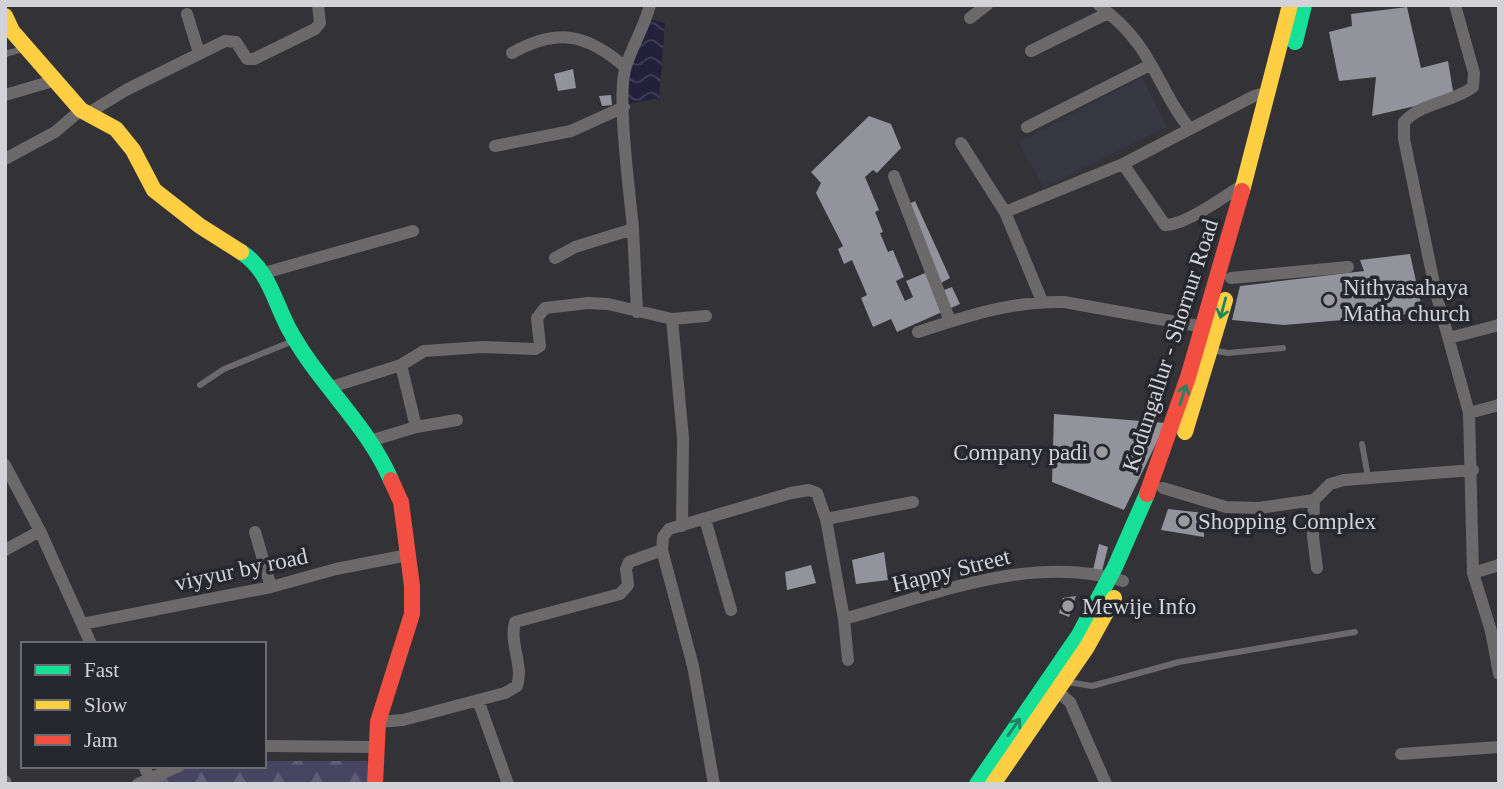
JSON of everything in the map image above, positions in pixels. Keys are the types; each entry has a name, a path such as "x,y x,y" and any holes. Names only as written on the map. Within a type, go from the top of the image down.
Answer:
{"main road":[{"name":"Kodungallur - Shornur Road","path":"993,784 1014,749 1062,687 1103,622 1116,579 1167,446 1204,327 1269,92 1290,5"},
{"name":"Kodungallur - Shornur Road","path":"977,784 1015,725 1068,655 1116,579 1163,488 1211,350 1304,5"},
{"path":"5,16 25,49 53,81 86,111 116,129 133,150 154,190 200,226 249,257 264,274 295,340 328,388 379,452 401,502 412,614 378,722 375,784"}],"street":[{"path":"5,159 55,132 86,111 199,53 232,40 247,59 254,59 315,29 320,23 318,5"},
{"path":"637,312 624,107 625,66 644,30 650,5"},
{"path":"970,18 987,5"},
{"path":"1455,5 1474,73 1473,87 1464,94 1414,111 1404,122 1404,131 1412,188 1469,412 1473,470 1473,573 1491,631 1499,674"},
{"path":"1031,51 1104,9 1123,25 1150,65 1174,109 1190,129"},
{"path":"187,14 199,53"},
{"path":"512,53 535,40 569,36 601,46 625,66"},
{"path":"1027,127 1150,65"},
{"path":"5,96 53,81"},
{"path":"1005,212 1123,164 1254,96 1269,92"},
{"path":"495,146 571,131 624,107"},
{"path":"961,143 1005,212 1042,302"},
{"path":"1123,164 1165,225 1172,225 1204,209 1244,184"},
{"path":"894,176 950,321"},
{"path":"555,258 575,247 633,229"},
{"path":"264,274 413,231"},
{"path":"1231,278 1348,267"},
{"path":"918,332 992,307 1042,302 1065,302 1204,327"},
{"path":"328,388 401,365 425,351 482,347 535,349 540,346 542,340 538,313 545,308 588,303 608,304 672,319 706,316"},
{"path":"672,319 682,438 682,526"},
{"path":"1449,338 1499,325"},
{"path":"401,365 416,427"},
{"path":"1469,412 1499,405"},
{"path":"370,441 416,427 457,420"},
{"path":"5,465 40,531 90,642"},
{"path":"1163,488 1226,507 1259,508 1314,500 1330,484 1368,477 1473,470"},
{"path":"714,784 693,666 662,550 663,537 669,530 809,490 821,500 826,519 844,619 848,660"},
{"path":"1314,500 1312,537 1317,568"},
{"path":"826,519 913,502"},
{"path":"705,519 731,610"},
{"path":"5,550 40,531"},
{"path":"255,532 271,587"},
{"path":"378,722 403,720 478,700 517,686 520,676 512,632 515,622 620,594 628,584 626,569 629,562 662,550"},
{"name":"viyyur by road","path":"82,624 271,587 336,569 408,555"},
{"path":"1473,573 1499,565"},
{"name":"Happy Street","path":"844,619 1011,574 1076,572 1116,579"},
{"path":"1062,687 1106,784"},
{"path":"478,700 508,784"},
{"path":"266,746 376,747"},
{"path":"1401,754 1499,747"},
{"path":"144,781 174,768"}],"lane":[{"path":"5,54 25,49"},
{"path":"200,385 224,369 295,340"},
{"path":"1211,350 1228,352 1283,348"},
{"path":"1362,444 1368,477"},
{"path":"1062,687 1092,686 1179,662 1355,632"}],"shaded area":[{"path":"1142,77 1167,127 1044,188 1018,142"}],"green space":[{"path":"266,761 373,761 368,784 148,784 187,768 266,768"}],"water":[{"path":"650,19 665,23 659,98 628,104 629,69"}],"building":[{"path":"1407,7 1421,68 1448,61 1454,97 1372,116 1376,77 1339,81 1329,32 1352,26 1351,14"},
{"path":"573,69 576,88 558,91 554,74"},
{"path":"611,95 612,105 602,106 599,96"},
{"path":"869,116 891,124 901,148 877,173 873,170 865,177 879,210 875,212 883,232 880,233 888,252 893,250 904,277 896,281 905,301 913,297 906,281 925,273 932,266 905,206 915,201 950,278 941,283 944,290 952,287 960,304 897,332 891,319 873,327 861,298 867,295 852,260 844,264 838,249 843,246 816,193 821,183 811,172"},
{"name":"Nithyasahaya Matha church","path":"1410,254 1423,313 1284,325 1232,320 1240,286 1364,271 1360,260"},
{"name":"Company padi","path":"1054,414 1166,423 1124,510 1052,482"},
{"name":"Shopping Complex","path":"1168,509 1204,513 1204,537 1161,530"},
{"path":"1099,544 1108,547 1102,571 1093,570"},
{"path":"884,552 888,580 856,584 852,560"},
{"path":"811,565 816,583 787,590 785,572"},
{"name":"Mewije Info","path":"1076,596 1069,617 1059,613 1063,598"}],"traffic: fast":[{"path":"1295,42 1304,5"},
{"path":"241,252 265,277 301,349 369,440 391,480"},
{"path":"977,784 1079,635 1115,567 1147,494"}],"traffic: slow":[{"path":"1242,191 1290,5"},
{"path":"5,16 12,31 81,110 116,129 133,150 154,190 200,226 241,252"},
{"path":"1185,432 1225,300"},
{"path":"993,784 1087,647 1114,598"}],"traffic: jam":[{"path":"1147,494 1188,377 1242,191"},
{"path":"375,784 378,722 412,614 412,586 401,502 391,480"}],"place":[{"name":"Nithyasahaya Matha church","path":"1329,300"},
{"name":"Company padi","path":"1102,452"},
{"name":"Shopping Complex","path":"1184,521"},
{"name":"Mewije Info","path":"1068,606"}]}
